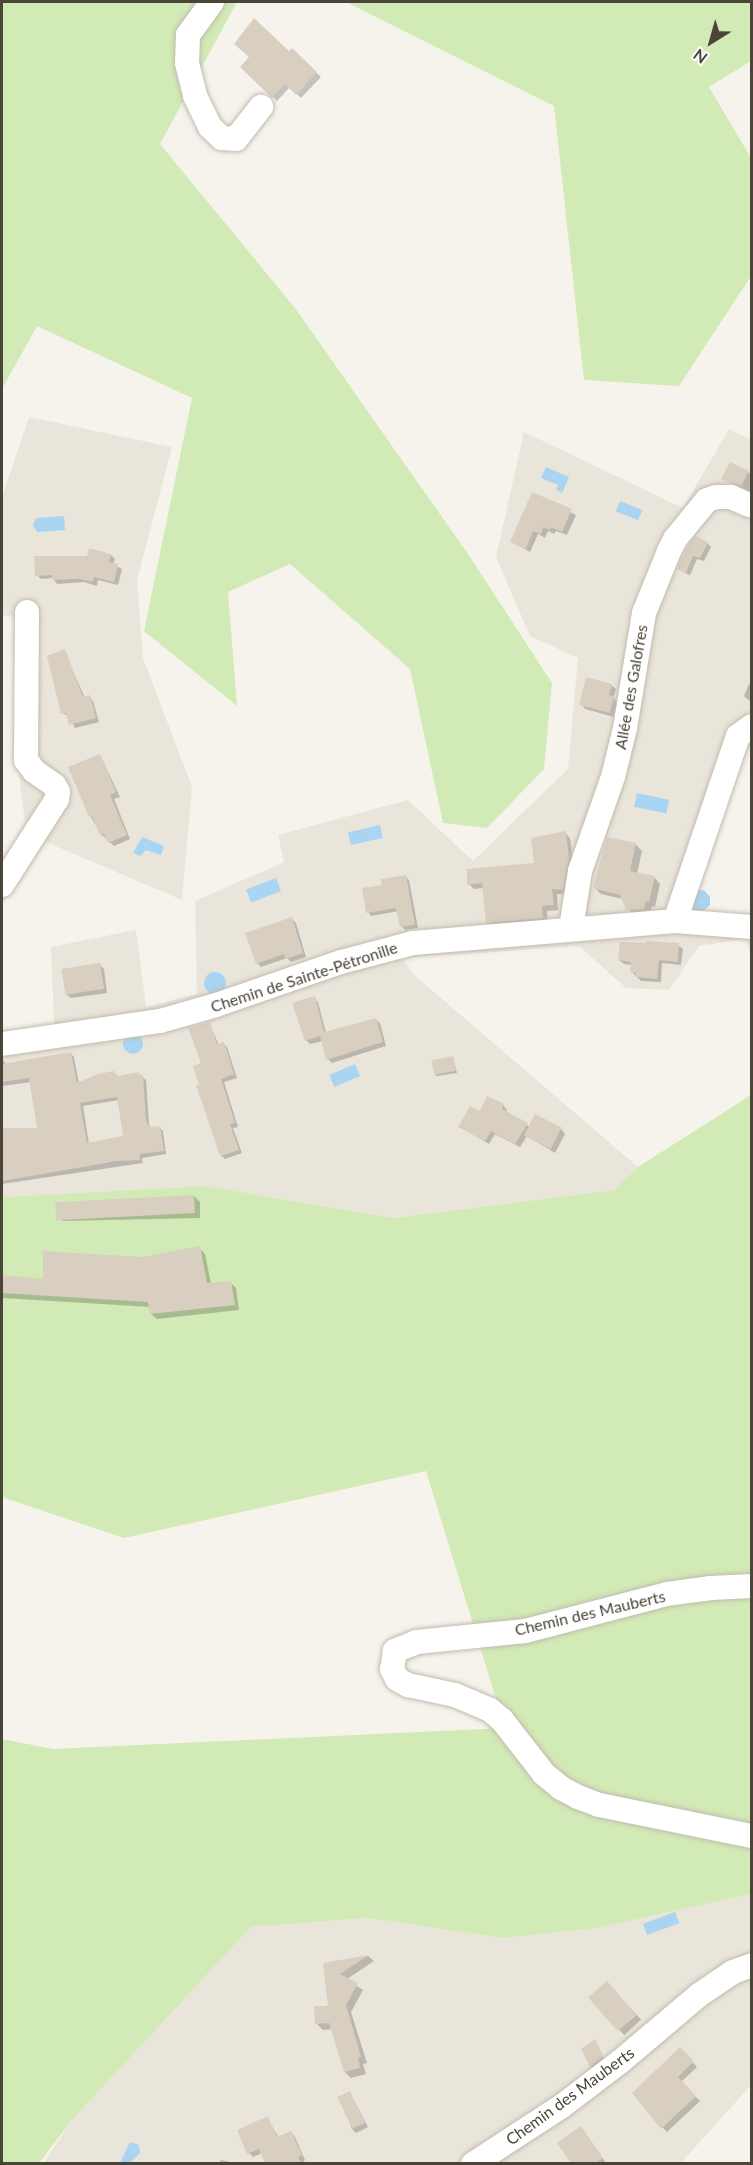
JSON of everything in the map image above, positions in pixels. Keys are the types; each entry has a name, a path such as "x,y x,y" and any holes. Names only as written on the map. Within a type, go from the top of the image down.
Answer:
{"street":[{"path":"212,2 188,34 187,63 195,96 210,127 222,138 236,139 261,107"},
{"name":"Allée des Galofres","path":"571,928 580,871 613,777 625,728 644,614 669,551 681,531 707,500 716,496 731,497 748,505"},
{"path":"2,885 57,799 58,792 54,785 34,771 26,760 27,612"},
{"path":"675,921 738,736 752,726"},
{"name":"Chemin de Sainte-Pétronille","path":"2,1044 160,1021 216,1005 341,962 413,943 675,921 752,927"},
{"name":"Chemin des Mauberts","path":"752,1586 711,1588 667,1594 525,1631 417,1642 395,1651 392,1669 397,1679 408,1685 455,1695 489,1710 502,1720 544,1774 561,1788 578,1797 599,1805 752,1836"},
{"name":"Chemin des Mauberts","path":"473,2163 562,2106 621,2061 699,1995 733,1972 752,1965"}],"shaded area":[{"path":"29,417 172,447 137,580 143,658 192,787 182,900 46,842 2,904 2,869 25,825 19,773 19,618 2,615 2,497"},
{"path":"729,429 751,440 751,744 730,782 681,913 751,917 751,956 746,939 699,946 669,990 626,988 579,946 403,958 413,974 638,1167 614,1190 393,1218 206,1186 2,1197 2,1032 54,1024 51,947 136,930 146,1007 197,994 195,901 284,862 278,835 408,800 473,861 568,769 578,658 530,636 496,557 524,432 683,508"},
{"path":"751,1894 751,2085 681,2163 43,2164 72,2120 251,1927 368,1918 503,1938 597,1928"}],"green space":[{"path":"2,2 237,2 160,144 295,308 468,554 552,683 544,769 487,828 443,823 410,669 290,564 228,592 237,706 144,631 192,398 37,326 2,389"},
{"path":"346,2 751,2 751,61 709,87 751,158 751,276 679,386 584,380 554,106"},
{"path":"751,1095 751,1894 597,1928 503,1938 368,1918 251,1927 72,2120 39,2163 2,2163 2,1739 53,1749 505,1728 426,1471 124,1538 2,1497 2,1197 206,1186 393,1218 614,1190 638,1167"}],"water":[{"path":"546,467 569,477 562,493 556,490 558,485 541,478"},
{"path":"620,501 642,510 638,520 616,511"},
{"path":"64,516 65,530 37,532 33,525 36,518"},
{"path":"637,793 669,800 666,814 634,807"},
{"path":"380,825 383,838 351,845 348,832"},
{"path":"142,837 164,846 161,855 146,850 140,856 133,853"},
{"path":"276,878 281,891 251,903 246,889"},
{"path":"697,889 705,891 710,897 710,905 702,912 691,910"},
{"path":"215,972 223,975 226,983 223,991 215,994 207,991 204,983 207,975"},
{"path":"133,1034 140,1037 143,1044 140,1051 133,1054 126,1051 123,1044 126,1037"},
{"path":"355,1064 360,1076 334,1087 329,1075"},
{"path":"675,1912 679,1923 647,1935 643,1924"},
{"path":"130,2142 139,2145 140,2153 130,2163 120,2163"}],"building":[{"path":"254,18 289,51 292,48 317,72 296,95 285,84 272,98 240,67 249,57 234,44"},
{"path":"730,462 749,471 741,486 721,479"},
{"path":"532,492 572,509 562,532 551,527 550,530 543,527 541,534 533,531 526,549 510,542"},
{"path":"696,536 708,542 700,558 693,556 686,573 677,569 687,547"},
{"path":"89,548 111,554 109,562 118,564 114,582 94,577 93,582 79,579 52,580 52,575 35,576 34,556 87,556"},
{"path":"65,649 83,697 90,695 96,718 69,725 66,713 61,714 47,656"},
{"path":"586,677 612,684 609,695 614,696 610,713 579,705"},
{"path":"100,754 116,792 110,795 127,835 108,843 104,833 100,835 92,816 89,817 68,767"},
{"path":"566,831 569,859 563,890 552,889 554,905 542,906 543,918 486,923 482,883 467,885 467,869 534,863 531,838"},
{"path":"607,837 636,843 630,871 655,876 649,902 646,901 644,909 626,910 620,895 593,888"},
{"path":"406,875 415,925 400,927 396,908 366,913 362,888 382,885 381,879"},
{"path":"292,917 303,953 286,959 284,954 256,964 245,933"},
{"path":"646,941 679,943 678,962 659,960 657,979 636,977 636,973 630,972 631,962 618,960 620,942 646,943"},
{"path":"100,963 104,989 66,995 61,969"},
{"path":"315,996 324,1032 376,1018 383,1042 326,1060 320,1036 305,1041 292,1003"},
{"path":"210,1022 217,1044 224,1042 234,1074 221,1079 235,1123 230,1124 239,1150 220,1156 196,1085 199,1085 193,1066 201,1063 188,1028"},
{"path":"71,1052 77,1083 98,1074 114,1071 118,1076 139,1072 139,1075 143,1075 146,1120 149,1127 160,1126 164,1151 140,1154 140,1160 117,1161 2,1181 2,1128 37,1128 29,1078 2,1082 2,1064","holes":["117,1097 123,1136 87,1143 80,1103"]},
{"path":"453,1056 456,1071 434,1075 431,1060"},
{"path":"487,1096 504,1104 502,1109 528,1123 515,1144 491,1131 485,1141 458,1127 470,1106 480,1111"},
{"path":"535,1114 562,1128 551,1149 524,1135"},
{"path":"194,1195 195,1213 56,1220 55,1202"},
{"path":"200,1246 207,1283 231,1281 235,1305 150,1314 148,1302 2,1293 2,1275 43,1279 43,1251 142,1257"},
{"path":"369,1955 340,1974 358,1983 346,2005 361,2057 358,2058 360,2068 344,2072 329,2023 315,2024 314,2006 328,2006 323,1963"},
{"path":"607,1981 637,2015 618,2031 588,1997"},
{"path":"595,2039 603,2056 590,2067 581,2049"},
{"path":"680,2047 694,2061 678,2077 696,2096 661,2129 632,2093"},
{"path":"350,2091 365,2123 352,2129 337,2097"},
{"path":"268,2116 277,2137 291,2131 302,2155 298,2157 301,2163 265,2163 259,2149 247,2154 237,2130"},
{"path":"581,2126 603,2158 595,2163 571,2163 557,2143"}]}
